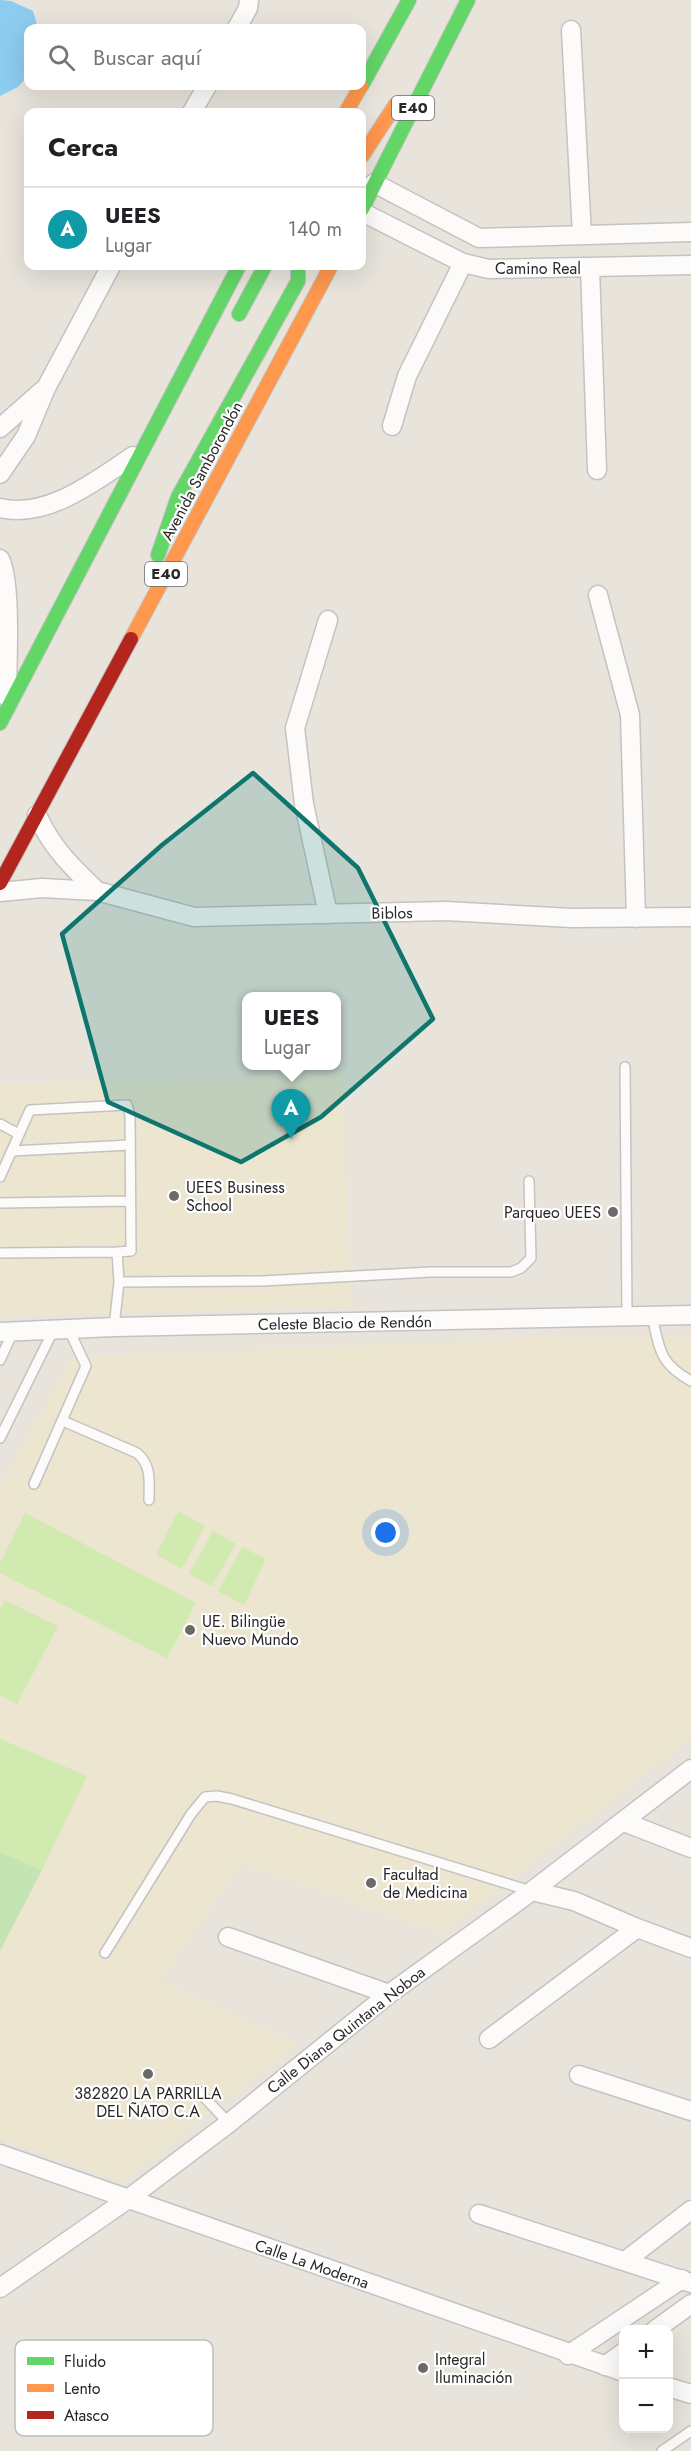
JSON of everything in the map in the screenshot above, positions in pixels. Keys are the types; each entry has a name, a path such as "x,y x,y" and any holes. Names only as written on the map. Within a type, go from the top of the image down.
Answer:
{"highway":[{"path":"366,76 409,0"},
{"path":"366,150 466,3"},
{"name":"E40","path":"366,201 466,3"},
{"path":"348,108 358,90"},
{"path":"3,717 237,270"},
{"path":"232,328 263,270"},
{"path":"122,656 178,497 298,281 298,270"},
{"name":"Avenida Samborondón","path":"0,883 330,270"},
{"path":"41,648 93,574"}],"street":[{"path":"239,24 248,8 249,0"},
{"path":"571,30 582,235"},
{"path":"194,108 205,90"},
{"name":"Camino Real","path":"374,183 479,238 691,232"},
{"name":"Camino Real","path":"366,212 463,263 489,269 691,265"},
{"path":"392,426 407,376 463,263"},
{"path":"590,268 597,470"},
{"path":"0,474 26,436 46,388 109,270"},
{"path":"0,428 46,388"},
{"path":"0,508 15,511 32,510 55,502 88,486 140,452"},
{"path":"0,559 3,565 7,628 3,717"},
{"path":"598,595 630,715 636,918"},
{"path":"328,620 295,728 304,804 328,914"},
{"name":"Biblos","path":"37,815 47,836 61,856 97,891"},
{"name":"Biblos","path":"0,892 42,888 97,891 194,917 446,911 572,918 691,917"},
{"name":"Celeste Blacio de Rendón","path":"7,1332 114,1327 691,1315"},
{"name":"Calle Diana Quintana Noboa","path":"0,2289 128,2199 229,2123 389,1994 532,1891 691,1769"},
{"path":"624,1822 691,1848"},
{"path":"532,1891 574,1901 691,1948"},
{"path":"489,2039 637,1928"},
{"path":"228,1937 389,1994"},
{"path":"579,2075 691,2112"},
{"name":"Calle La Moderna","path":"0,2154 568,2355 619,2370"},
{"path":"625,2261 691,2210"},
{"path":"479,2214 687,2281"},
{"path":"568,2355 687,2281"},
{"path":"662,2325 691,2304"},
{"path":"605,2366 619,2356"},
{"path":"673,2388 691,2394"}],"lane":[{"path":"625,1067 627,1317"},
{"path":"0,1177 30,1110 127,1105 130,1115 131,1251 0,1253"},
{"path":"0,1124 19,1134"},
{"path":"12,1150 130,1144"},
{"path":"119,1282 262,1281 431,1272 511,1272 521,1268 531,1258 529,1181"},
{"path":"0,1203 130,1201"},
{"path":"114,1327 119,1282 117,1252"},
{"path":"652,1316 661,1355 674,1372 691,1381"},
{"path":"0,1438 61,1330 86,1366 34,1484"},
{"path":"0,1360 7,1332"},
{"path":"63,1421 137,1453 146,1460 149,1467 149,1500"},
{"path":"105,1953 191,1814 206,1797 217,1796 232,1799 532,1891"},
{"path":"196,2090 229,2123"},
{"path":"662,2451 691,2432"}],"highlighted area":[{"path":"253,773 358,868 433,1019 321,1117 241,1162 108,1102 62,934 162,845"}],"shaded area":[{"name":"UEES Business School","path":"343,1074 351,1307 0,1316 0,1084"},
{"path":"691,1335 691,1738 441,1934 242,1864 160,1980 298,2043 123,2182 0,2139 0,1484 72,1357 532,1338"}],"green space":[{"path":"178,1511 205,1526 182,1569 156,1555"},
{"path":"25,1513 196,1603 167,1658 0,1573 0,1563"},
{"path":"213,1531 236,1544 212,1586 189,1574"},
{"path":"242,1547 266,1559 244,1605 218,1591"},
{"path":"4,1600 58,1626 17,1704 0,1695 0,1608"},
{"path":"0,1739 87,1776 42,1870 0,1852"},
{"path":"0,1852 42,1870 0,1951"}],"water":[{"path":"0,0 11,1 33,11 37,24 24,24 24,80 18,87 0,96"}],"traffic: fast":[{"path":"366,78 409,0"},
{"path":"366,201 468,0"},
{"path":"0,723 237,270"},
{"path":"239,314 263,270"},
{"path":"158,555 178,497 298,281 298,270"}],"traffic: slow":[{"path":"348,108 359,90"},
{"path":"366,150 396,104"},
{"path":"131,639 329,270"}],"traffic: jam":[{"path":"0,883 131,639"}],"place":[{"name":"UEES","path":"291,1139"},
{"name":"UEES Business School","path":"174,1196"},
{"name":"Parqueo UEES","path":"613,1212"},
{"name":"UE. Bilingüe Nuevo Mundo","path":"190,1630"},
{"name":"Facultad de Medicina","path":"371,1883"},
{"name":"382820 LA PARRILLA DEL ÑATO C.A","path":"148,2074"},
{"name":"Integral Iluminación","path":"423,2368"}]}
